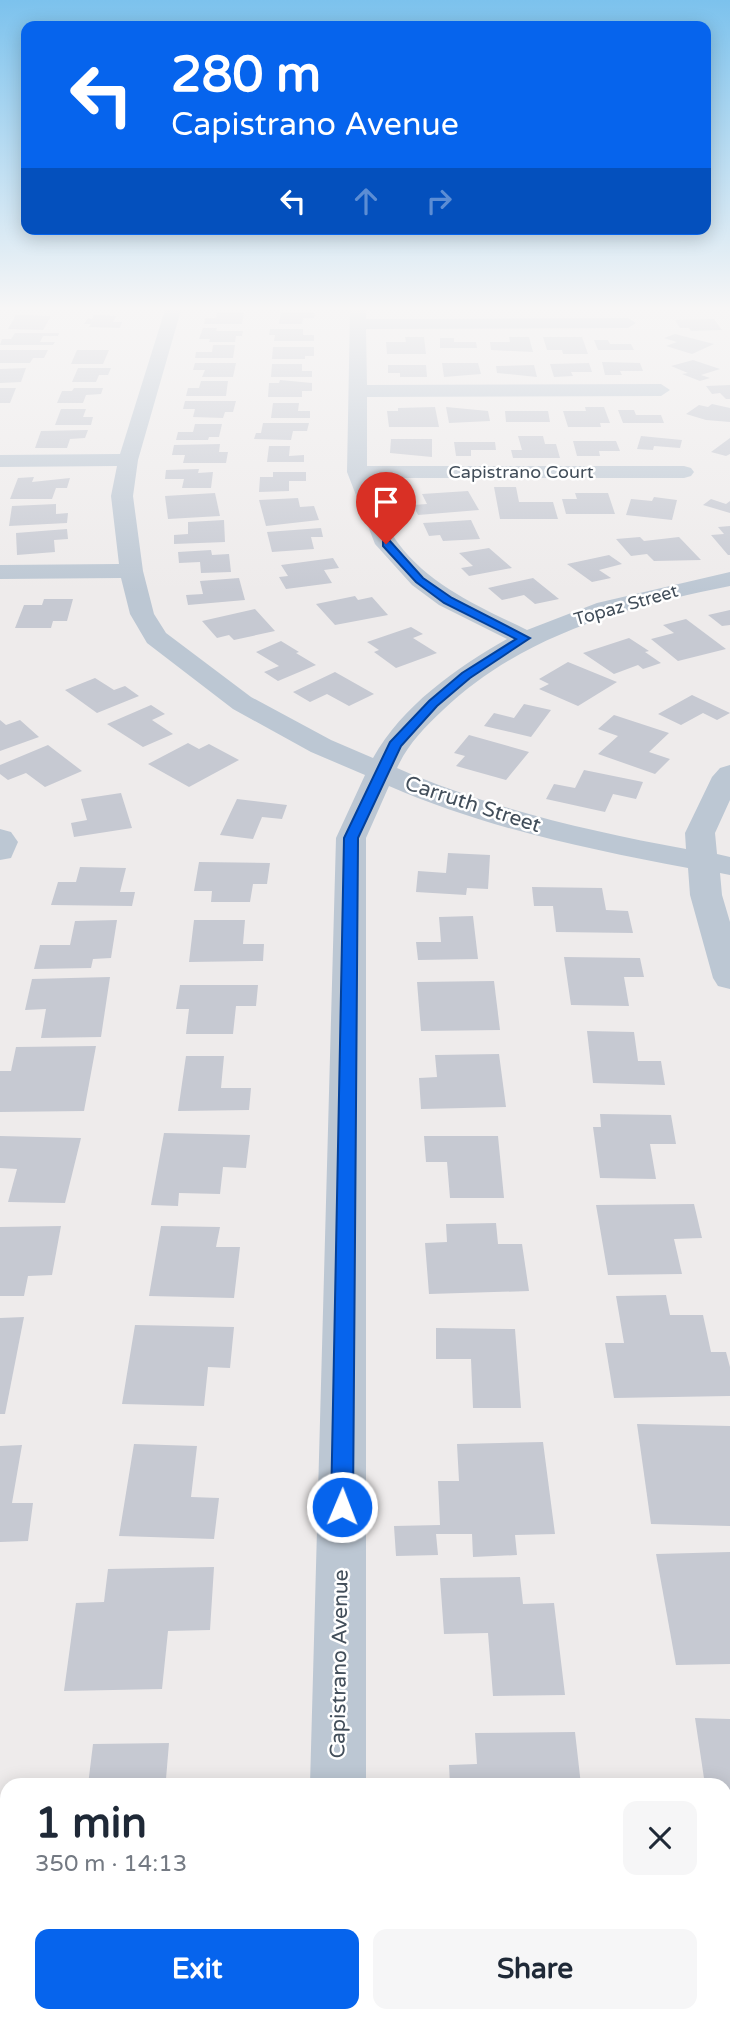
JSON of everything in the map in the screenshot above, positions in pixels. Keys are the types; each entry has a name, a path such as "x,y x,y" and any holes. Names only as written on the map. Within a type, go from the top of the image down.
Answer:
{"street":[{"name":"Carruth Street","path":"145,404 128,460 122,496 131,571 142,614 156,638 242,703 321,746 444,799 597,842 717,864"},
{"path":"358,404 357,472 386,544 420,580 448,600 524,638"},
{"path":"0,461 128,460"},
{"name":"Capistrano Court","path":"357,472 684,472"},
{"path":"0,572 131,571"},
{"name":"Topaz Street","path":"524,638 643,597 730,579"},
{"name":"Capistrano Avenue","path":"338,1778 351,838 395,744 433,703 466,676 524,638"},
{"path":"730,774 700,834 717,864 706,895 730,978"}],"building":[{"path":"184,404 235,404 233,412 225,412 223,418 193,417 195,409 183,409"},
{"path":"273,404 299,404 298,411 310,411 310,418 271,418"},
{"path":"714,404 730,408 730,422 706,420 686,414 699,405 708,407"},
{"path":"435,407 439,427 389,427 387,411"},
{"path":"446,407 488,411 490,421 449,423"},
{"path":"585,407 604,407 610,423 600,423 601,427 568,427 563,411 586,411"},
{"path":"61,409 86,409 83,417 93,417 91,425 55,425"},
{"path":"618,410 634,410 636,415 661,415 664,423 623,423"},
{"path":"505,411 548,411 550,422 506,422"},
{"path":"263,423 309,423 307,431 293,431 291,440 254,439 256,433 261,433"},
{"path":"195,424 222,424 219,437 209,437 208,440 176,440 178,432 193,432"},
{"path":"88,430 85,438 70,439 67,448 35,448 41,431"},
{"path":"518,436 543,436 545,444 556,444 560,458 513,458 511,450 522,450"},
{"path":"641,436 682,440 680,448 654,446 653,450 637,449"},
{"path":"730,438 730,454 726,456 711,452"},
{"path":"391,439 432,439 432,457 390,453"},
{"path":"573,441 616,441 620,451 599,451 600,456 577,456"},
{"path":"454,442 495,442 496,450 471,450 471,456 456,456"},
{"path":"220,444 219,452 228,452 226,463 183,463 185,455 172,455 174,445"},
{"path":"269,446 290,446 289,456 304,455 304,462 267,462"},
{"path":"199,469 198,473 213,472 211,488 182,488 184,479 165,479 166,470"},
{"path":"273,472 306,472 306,481 289,481 289,491 259,492 260,477 273,477"},
{"path":"34,477 32,482 70,478 67,488 56,488 52,499 10,499 18,478"},
{"path":"494,487 516,487 519,502 553,502 558,519 500,519"},
{"path":"468,491 479,510 418,515 413,505 427,504 422,494"},
{"path":"215,493 220,516 168,519 165,496"},
{"path":"575,493 608,493 615,514 566,514 562,499 577,499"},
{"path":"654,497 677,500 672,520 626,515 631,499 652,501"},
{"path":"298,498 300,507 314,506 319,520 266,526 259,500"},
{"path":"711,499 726,504 730,501 730,513 703,505"},
{"path":"56,504 56,514 68,513 67,523 9,526 12,506"},
{"path":"224,520 225,542 174,544 174,535 188,534 188,522"},
{"path":"471,520 480,539 443,541 440,535 429,536 423,523"},
{"path":"730,526 728,555 711,535 724,534 718,527"},
{"path":"321,528 323,537 311,537 314,549 272,552 267,532"},
{"path":"67,529 68,539 54,540 55,552 17,555 16,533"},
{"path":"640,537 644,541 679,537 701,560 654,561 647,554 631,556 616,539"},
{"path":"489,548 512,568 469,576 461,568 473,566 459,553"},
{"path":"211,550 212,555 229,554 231,572 201,573 200,562 179,563 178,552"},
{"path":"609,555 622,564 599,570 611,578 592,582 567,564"},
{"path":"333,558 339,568 324,570 332,583 286,589 279,577 288,576 281,565"},
{"path":"239,578 245,600 188,605 186,595 203,594 200,581"},
{"path":"533,578 559,599 535,604 524,595 502,600 488,588"},
{"path":"355,596 358,600 372,597 388,615 335,625 316,604"},
{"path":"44,599 73,599 67,621 53,621 51,628 15,628 24,605 42,605"},
{"path":"255,609 275,631 234,640 229,635 217,638 202,621"},
{"path":"730,610 730,625 722,626 708,615"},
{"path":"686,619 726,649 678,661 651,639 674,633 663,625"},
{"path":"411,627 423,634 413,638 437,653 396,668 374,652 379,650 367,642"},
{"path":"629,638 661,663 643,669 638,665 614,674 583,653"},
{"path":"281,641 316,665 278,681 264,672 279,666 256,652"},
{"path":"568,662 617,682 578,706 539,689 549,684 539,679"},
{"path":"335,672 374,694 349,706 327,694 310,702 293,692"},
{"path":"95,678 114,690 125,686 139,696 97,713 65,690"},
{"path":"692,695 730,713 717,720 703,713 681,725 658,714"},
{"path":"524,704 551,710 531,737 484,726 494,713 514,718"},
{"path":"151,705 165,714 152,720 173,734 143,747 107,724"},
{"path":"614,715 669,733 649,752 670,759 655,774 598,754 618,736 598,729"},
{"path":"0,720 6,725 20,720 39,737 0,751"},
{"path":"469,735 529,752 506,780 456,766 465,756 454,753"},
{"path":"188,743 199,749 209,744 239,760 189,787 148,764"},
{"path":"48,745 82,771 45,787 26,773 8,780 0,774 0,765"},
{"path":"584,770 643,782 636,799 613,794 605,812 546,799 554,784 575,788"},
{"path":"121,793 132,828 74,837 71,823 87,820 81,799"},
{"path":"237,799 287,805 282,819 262,817 253,839 220,835"},
{"path":"448,853 490,855 488,889 467,888 466,895 416,892 418,871 446,873"},
{"path":"199,862 270,863 267,884 253,884 250,902 211,902 212,891 194,891"},
{"path":"80,867 126,868 120,892 135,892 132,906 51,905 58,882 76,882"},
{"path":"532,887 602,888 606,910 628,911 633,933 556,932 553,906 534,906"},
{"path":"473,916 478,959 418,960 416,942 441,942 439,917"},
{"path":"117,920 111,958 93,959 91,968 34,969 40,945 70,945 75,921"},
{"path":"194,920 245,920 243,944 264,944 263,961 189,962"},
{"path":"564,957 640,958 644,977 624,977 629,1006 571,1005"},
{"path":"110,977 101,1037 41,1038 46,1009 25,1010 32,979"},
{"path":"494,981 500,1030 421,1031 417,982"},
{"path":"180,985 258,985 256,1006 236,1006 233,1034 186,1034 189,1009 176,1009"},
{"path":"587,1031 634,1032 638,1061 661,1061 665,1085 593,1083"},
{"path":"96,1046 84,1111 0,1112 0,1071 11,1071 16,1047"},
{"path":"499,1054 506,1107 421,1109 419,1078 437,1077 435,1055"},
{"path":"186,1056 224,1056 221,1088 251,1088 249,1110 178,1111"},
{"path":"600,1114 671,1115 676,1144 650,1144 656,1179 600,1178 593,1127 601,1127"},
{"path":"164,1133 250,1135 246,1168 223,1167 220,1194 179,1193 178,1206 151,1205"},
{"path":"0,1136 81,1138 65,1203 8,1202 17,1169 0,1168"},
{"path":"424,1136 498,1136 504,1198 450,1198 447,1162 426,1162"},
{"path":"694,1204 702,1238 674,1239 682,1274 608,1275 596,1205"},
{"path":"496,1223 498,1244 522,1244 529,1291 429,1294 425,1243 447,1242 446,1224"},
{"path":"61,1226 52,1275 28,1276 24,1296 0,1296 0,1227"},
{"path":"161,1226 220,1227 216,1247 240,1247 234,1298 149,1296"},
{"path":"666,1295 670,1315 703,1315 711,1352 726,1352 730,1367 730,1396 614,1398 605,1343 624,1343 616,1296"},
{"path":"24,1317 5,1414 0,1414 0,1318"},
{"path":"135,1325 234,1327 230,1368 208,1367 204,1406 122,1404"},
{"path":"436,1328 515,1329 521,1408 473,1408 471,1359 436,1359"},
{"path":"637,1424 730,1426 730,1526 651,1524"},
{"path":"543,1442 555,1534 515,1535 517,1555 473,1557 472,1534 436,1534 438,1555 396,1556 394,1526 440,1525 438,1481 459,1481 457,1444"},
{"path":"134,1444 197,1446 191,1497 219,1498 214,1539 119,1536"},
{"path":"22,1445 12,1503 33,1503 28,1541 0,1542 0,1446"},
{"path":"730,1552 730,1664 676,1665 656,1554"},
{"path":"214,1567 210,1630 168,1631 162,1689 64,1691 76,1603 104,1602 108,1569"},
{"path":"520,1577 523,1604 554,1603 565,1695 493,1696 488,1633 444,1634 440,1578"},
{"path":"695,1718 730,1719 730,1778 704,1778"},
{"path":"575,1732 580,1778 450,1778 449,1765 477,1764 475,1733"},
{"path":"169,1743 166,1778 89,1778 93,1744"}],"route":[{"path":"342,1507 351,838 395,744 433,703 466,676 524,638 448,600 420,580 386,544"}]}
